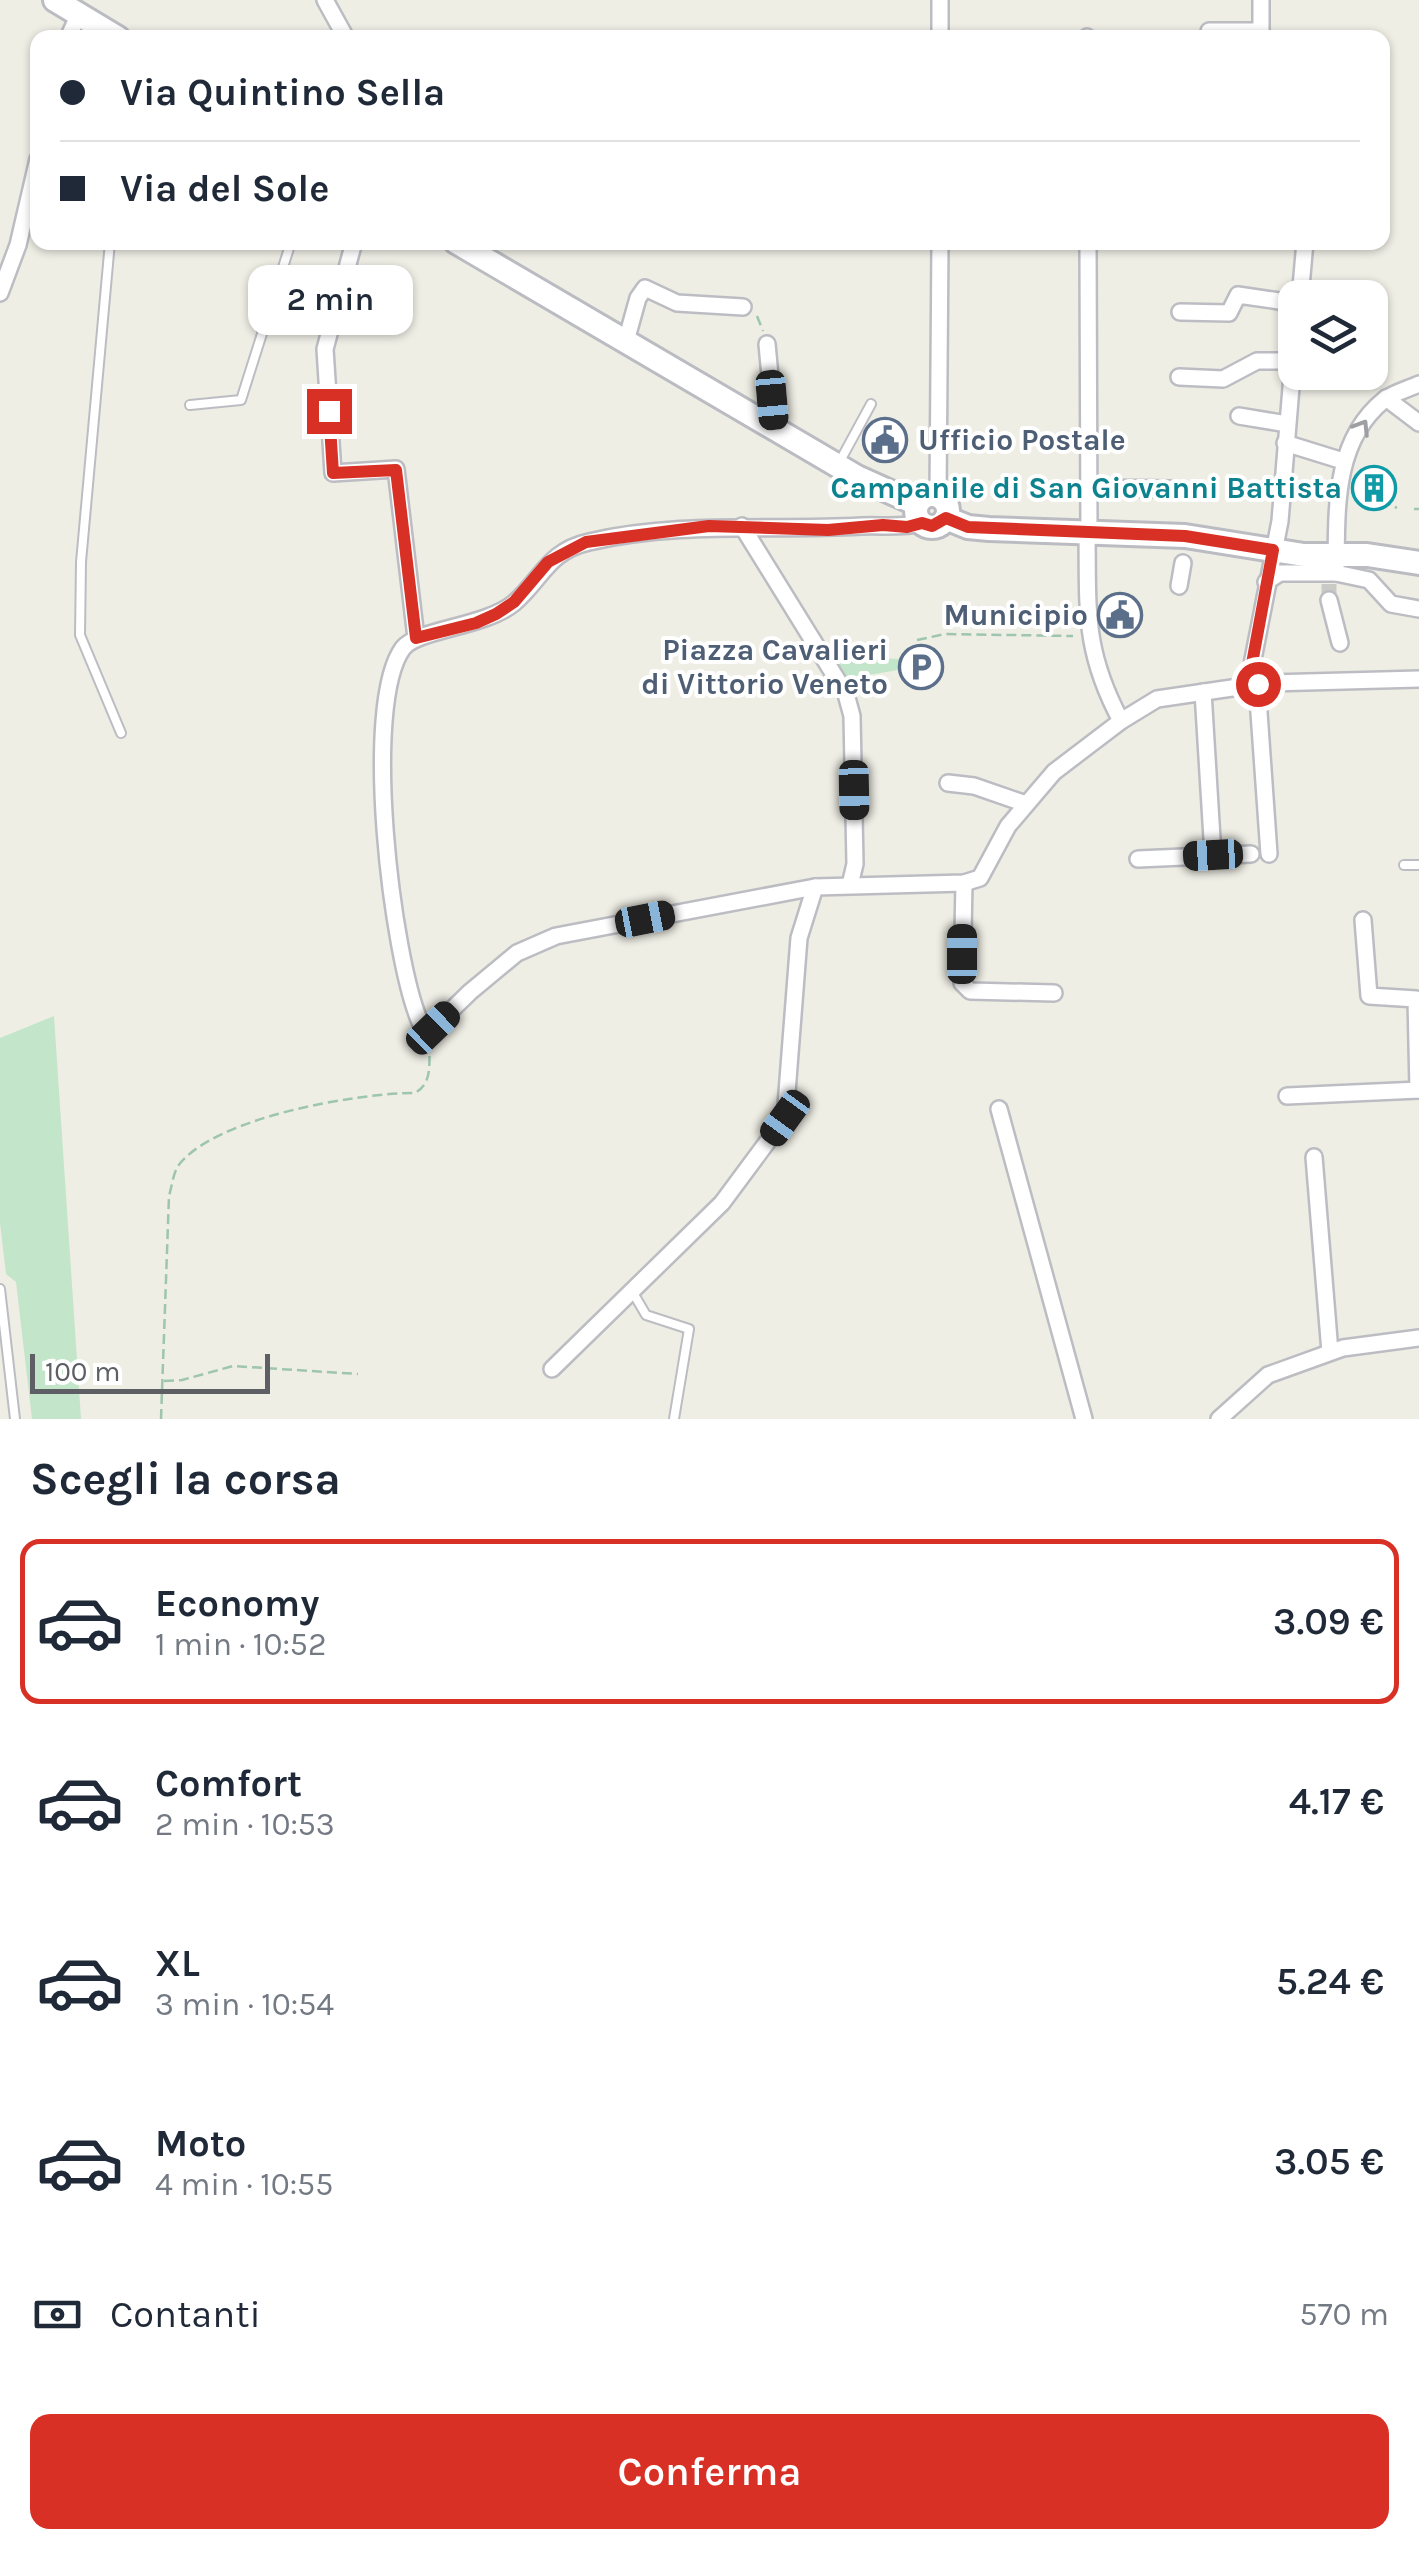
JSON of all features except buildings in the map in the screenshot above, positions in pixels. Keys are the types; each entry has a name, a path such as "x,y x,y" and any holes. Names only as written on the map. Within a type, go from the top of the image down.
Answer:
{"street":[{"path":"55,0 105,30"},
{"path":"325,0 342,30"},
{"path":"940,0 940,30"},
{"path":"1260,30 1261,0"},
{"path":"72,30 80,14"},
{"path":"0,293 18,246 30,194"},
{"path":"352,250 325,349 333,473 396,470 416,638"},
{"path":"470,250 838,465 968,527 1184,540 1273,550 1333,578 1386,558 1419,563"},
{"path":"931,510 940,250"},
{"path":"1088,250 1090,637 1103,686 1121,721"},
{"path":"1301,280 1303,250"},
{"path":"626,341 638,298 645,288 677,303 743,306"},
{"path":"1180,312 1229,313 1238,295 1278,301"},
{"path":"767,344 775,428"},
{"path":"1179,378 1223,379 1257,361 1278,361"},
{"path":"1340,643 1333,578 1343,461 1365,419 1386,398 1419,384"},
{"path":"1269,854 1253,685 1266,582 1280,521 1290,390"},
{"path":"1386,398 1419,423"},
{"path":"1239,416 1287,424"},
{"path":"1285,443 1343,461"},
{"path":"1088,488 1176,489"},
{"path":"931,510 907,527 828,530 709,526 586,542 548,562 514,602 496,614 416,638 404,647 388,697 383,802 388,870 420,1022 433,1028 517,953 556,936 815,888 964,883 980,878 1008,826 1054,772 1157,699 1312,680 1419,679"},
{"path":"742,526 839,681 852,716 855,864 850,885"},
{"path":"1179,586 1183,563"},
{"path":"1266,582 1280,573 1369,580 1391,604 1419,609"},
{"path":"1203,692 1213,855"},
{"path":"948,783 974,786 1026,804"},
{"path":"1138,859 1250,854"},
{"path":"964,883 962,983 970,991 1054,993"},
{"path":"552,1369 722,1203 785,1118 799,938 815,888"},
{"path":"1287,1096 1419,1090 1416,999 1370,996 1363,920"},
{"path":"999,1109 1084,1419"},
{"path":"1314,1157 1330,1352"},
{"path":"1219,1419 1268,1375 1330,1352 1419,1338"}],"lane":[{"path":"109,250 81,562 80,636 121,733"},
{"path":"190,405 242,400 289,250"},
{"path":"838,465 871,404"},
{"path":"1404,865 1419,865"},
{"path":"0,1289 14,1419"},
{"path":"632,1291 646,1315 688,1329 674,1419"}],"path":[{"path":"743,306 759,318 767,344"},
{"path":"1340,480 1397,508"},
{"path":"917,640 945,634 1090,637"},
{"path":"161,1419 169,1196 176,1169 188,1154 223,1135 279,1114 355,1096 415,1093 424,1088 430,1071 433,1028"},
{"path":"162,1381 182,1380 233,1366 358,1374"}],"green space":[{"path":"910,648 916,661 908,674 904,669 845,679 834,657 903,659"},
{"path":"54,1016 81,1419 32,1419 16,1282 6,1274 0,1223 0,1038"}],"tunnel":[{"path":"1329,584 1329,600"}],"place":[{"name":"Ufficio Postale","path":"885,440"},
{"name":"Campanile di San Giovanni Battista","path":"1374,488"},
{"name":"Municipio","path":"1120,615"},
{"name":"Piazza Cavalieri di Vittorio Veneto","path":"921,667"}],"route":[{"path":"329,411 333,473 396,470 416,638 454,630 496,614 514,602 548,562 586,542 709,526 828,530 922,523 938,526 946,518 968,527 1185,536 1273,550 1248,685 1258,684"}]}
